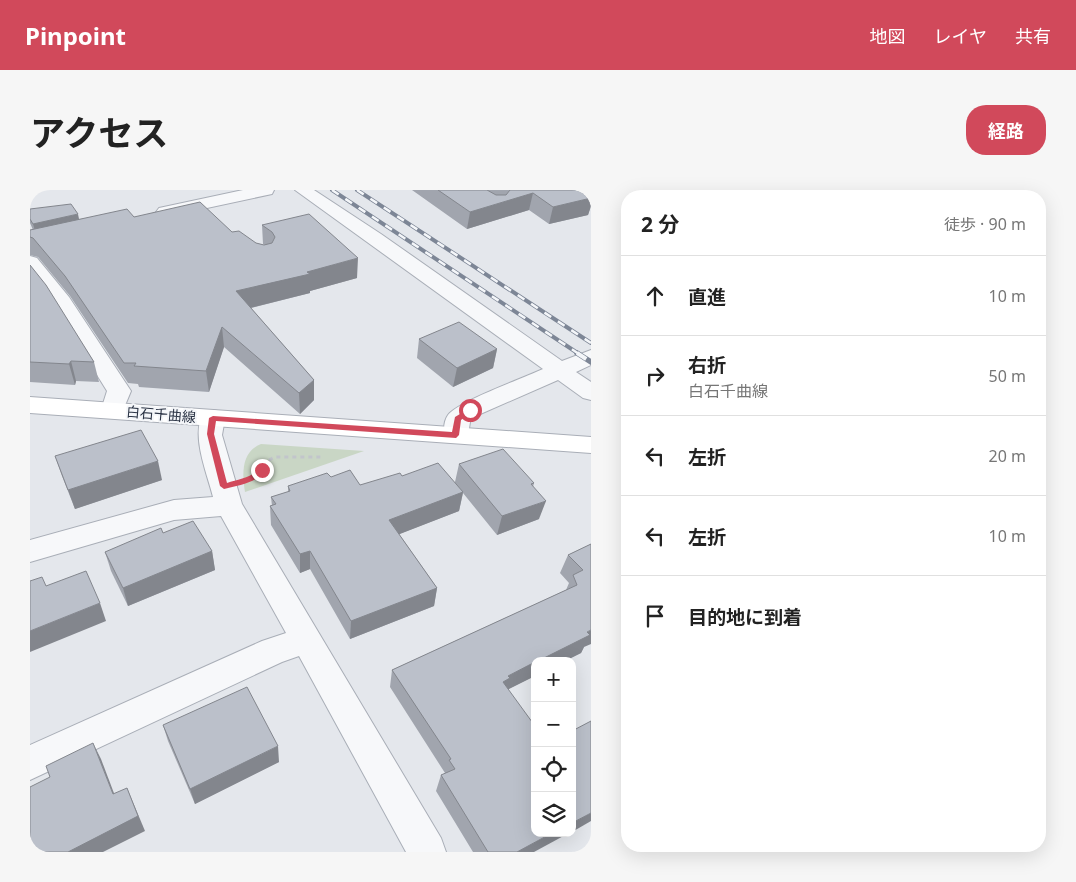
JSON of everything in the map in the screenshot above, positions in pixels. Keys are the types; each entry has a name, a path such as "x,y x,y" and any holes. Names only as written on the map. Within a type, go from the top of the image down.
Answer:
{"main road":[{"name":"白石千曲線","path":"30,405 591,445"}],"street":[{"path":"148,215 266,190"},
{"path":"303,190 375,238 591,393"},
{"path":"196,205 212,216"},
{"path":"30,262 62,301 119,391 113,410"},
{"path":"456,435 458,418 470,410 591,357"},
{"path":"213,418 210,434 226,495 427,852"},
{"path":"30,551 226,495"},
{"path":"30,763 274,651 306,640"}],"path":[{"path":"226,495 258,474 262,470 261,464 273,456 303,459 325,456"}],"green space":[{"path":"261,444 364,451 245,492 243,471 246,458 254,448"}],"building":[{"path":"438,190 487,190 496,195 506,195 510,190 585,190 591,198 553,207 533,193 470,212"},
{"path":"200,202 232,232 239,231 256,243 264,245 272,243 275,237 272,232 262,225 309,214 358,258 307,272 310,274 236,291 314,380 299,393 222,327 206,371 134,366 136,363 124,363 65,276 33,238 30,237 30,230 127,209 134,217"},
{"path":"71,204 78,214 33,224 30,219 30,209"},
{"path":"30,265 46,285 94,362 71,361 69,364 30,362"},
{"path":"459,322 497,349 457,368 419,339"},
{"path":"141,430 158,461 68,490 55,456"},
{"path":"503,449 534,483 531,484 546,501 502,516 459,464"},
{"path":"438,463 463,492 389,520 437,588 351,621 310,551 300,554 270,506 276,504 271,497 290,491 288,486 327,473 331,477 350,470 360,485 400,473 402,476"},
{"path":"193,521 212,551 123,588 105,552 161,528 163,533"},
{"path":"591,544 591,630 587,632 590,635 546,657 531,657 531,664 508,676 510,678 503,682 531,720 531,837 545,837 517,852 488,852 441,775 455,769 449,760 451,759 392,670 577,585 573,575 583,570 568,555"},
{"path":"86,571 100,603 30,631 30,581 42,577 46,586"},
{"path":"247,687 278,746 190,789 163,725"},
{"path":"591,721 591,813 576,821 576,747 576,729"},
{"path":"93,743 113,794 127,788 138,816 68,852 30,852 30,787 50,777 46,766"}],"railway":[{"path":"332,190 579,354"},
{"path":"357,190 591,343"},
{"path":"577,353 591,362"}],"route":[{"path":"262,470 250,479 224,486 210,434 213,418 456,435 458,418 470,410"}]}
